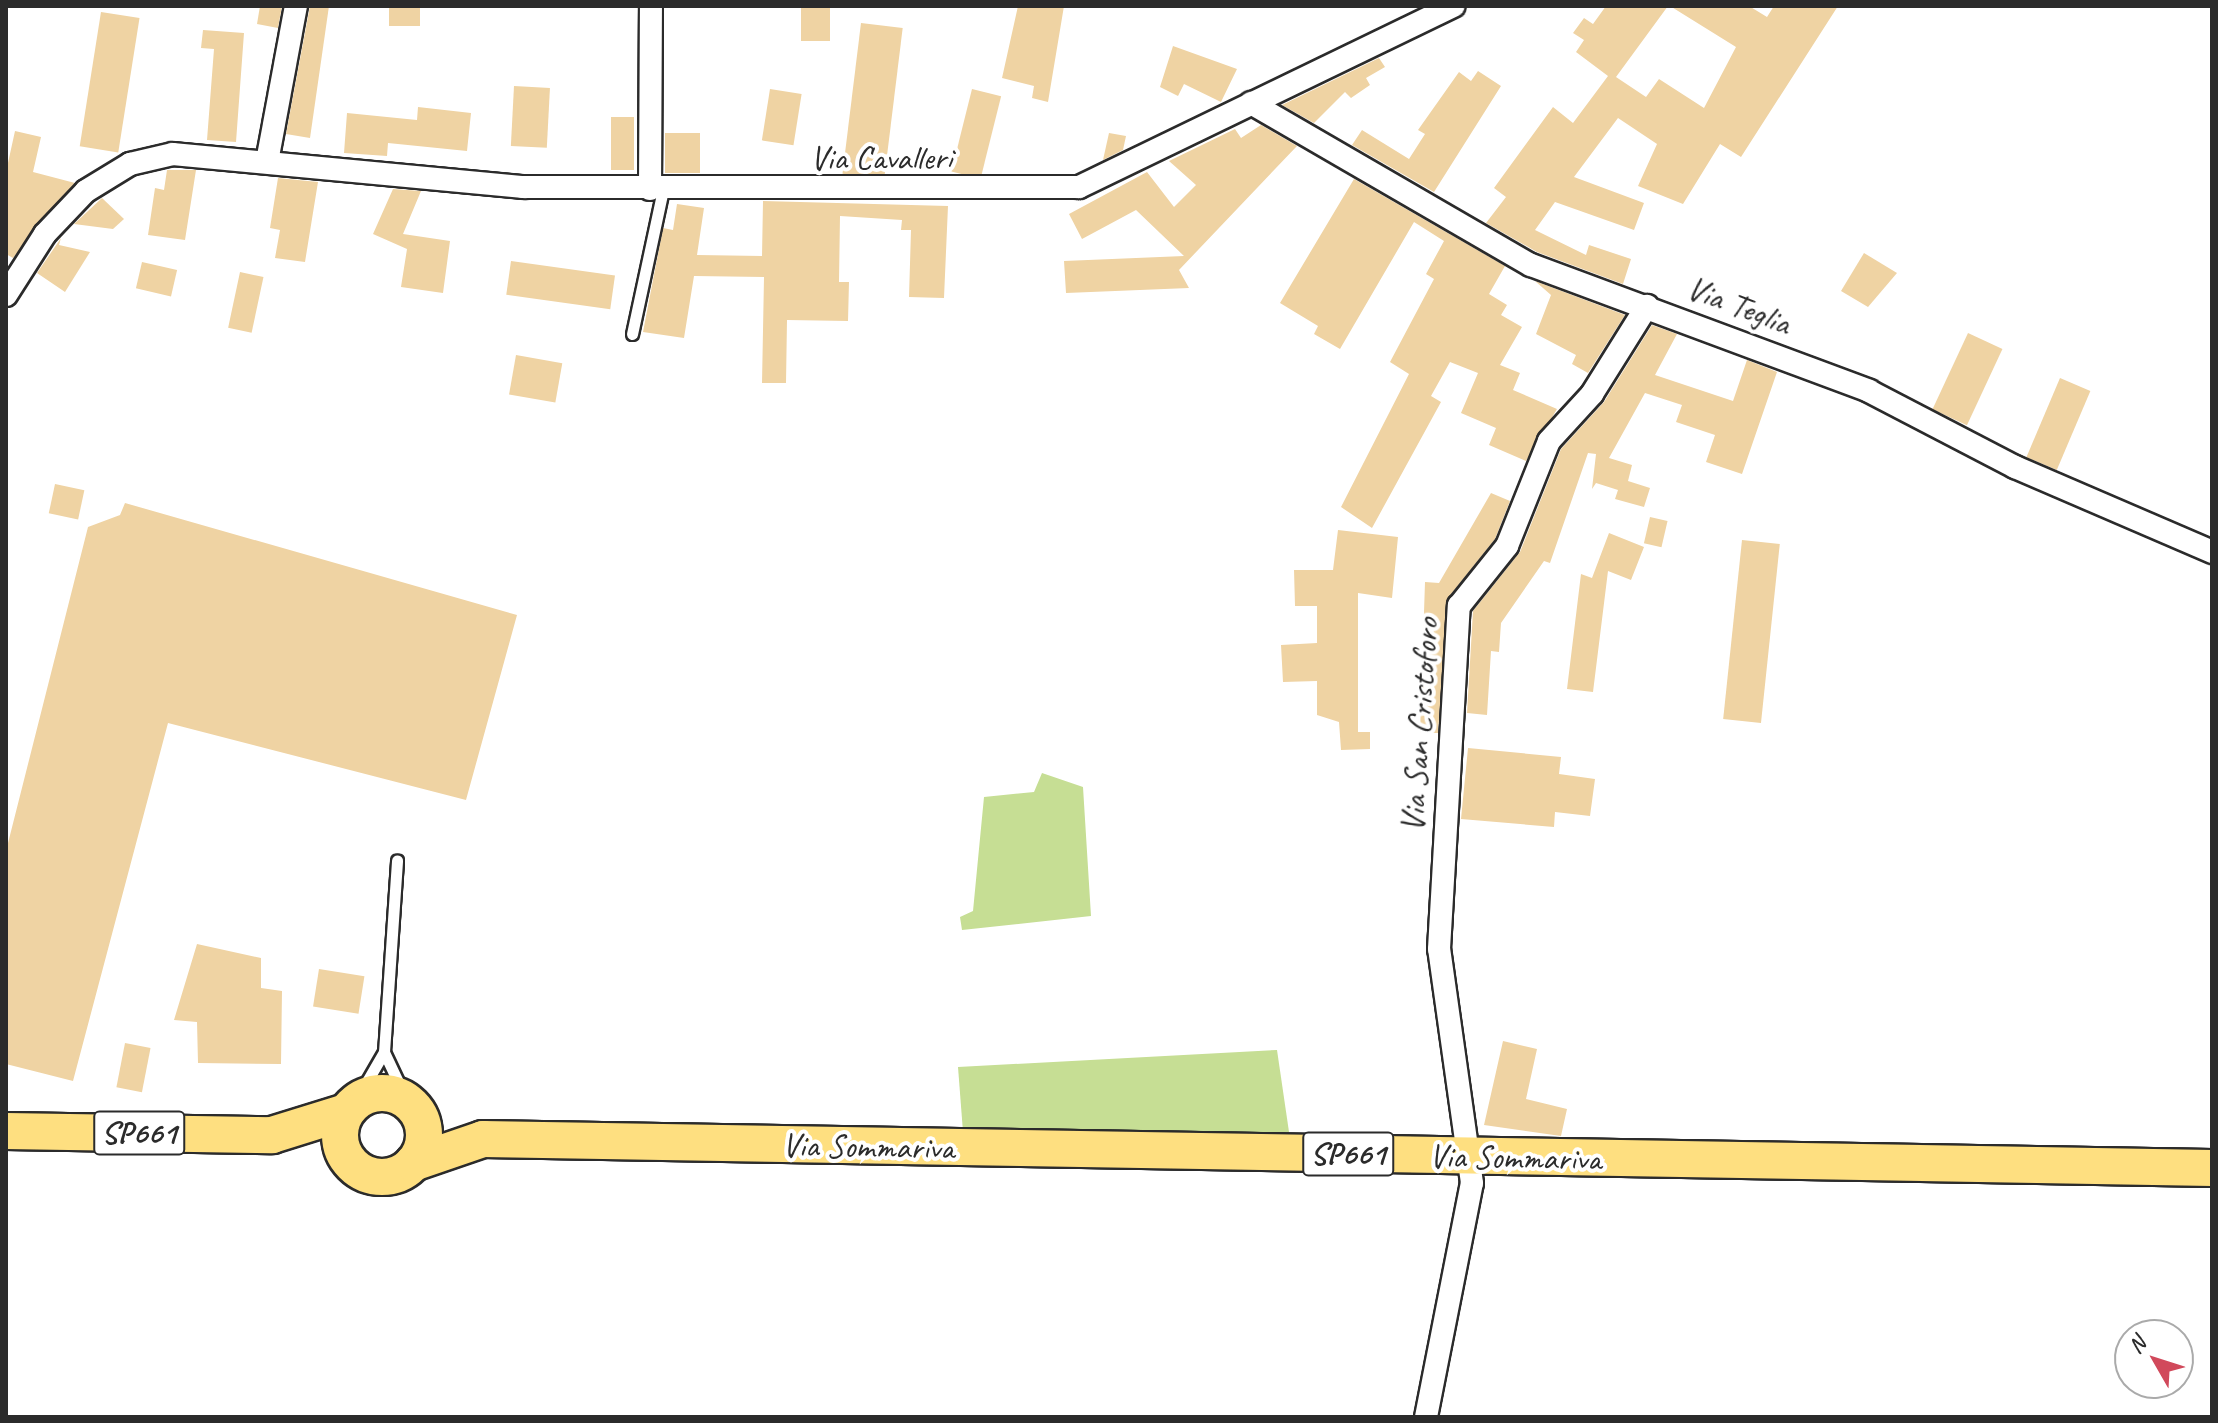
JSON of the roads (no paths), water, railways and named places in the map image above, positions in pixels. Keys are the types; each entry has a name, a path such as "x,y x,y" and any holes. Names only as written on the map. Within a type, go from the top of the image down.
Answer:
{"main road":[{"path":"381,1092 412,1106 424,1138 413,1163 389,1176 351,1164 340,1139 351,1107 381,1092"},
{"name":"Via Sommariva","path":"412,1106 483,1139"},
{"name":"SP661","path":"272,1135 351,1107"},
{"name":"SP661","path":"6,1131 272,1135 351,1164"},
{"name":"Via Sommariva","path":"413,1163 483,1139 2212,1168"}],"street":[{"path":"267,162 296,6"},
{"path":"651,6 657,190"},
{"name":"Via Cavalleri","path":"6,295 45,234 86,191 130,164 173,154 523,187 657,190 1079,187 1454,6"},
{"name":"Via Teglia","path":"1251,103 1531,265 1647,306 1909,408 2015,467 2212,552"},
{"name":"Via San Cristoforo","path":"1426,1417 1472,1183 1464,1156 1439,949 1459,606 1507,546 1549,441 1592,394 1647,306"}],"lane":[{"path":"632,334 657,190"},
{"path":"351,1107 384,1052 397,860"},
{"path":"384,1052 412,1106"}]}
